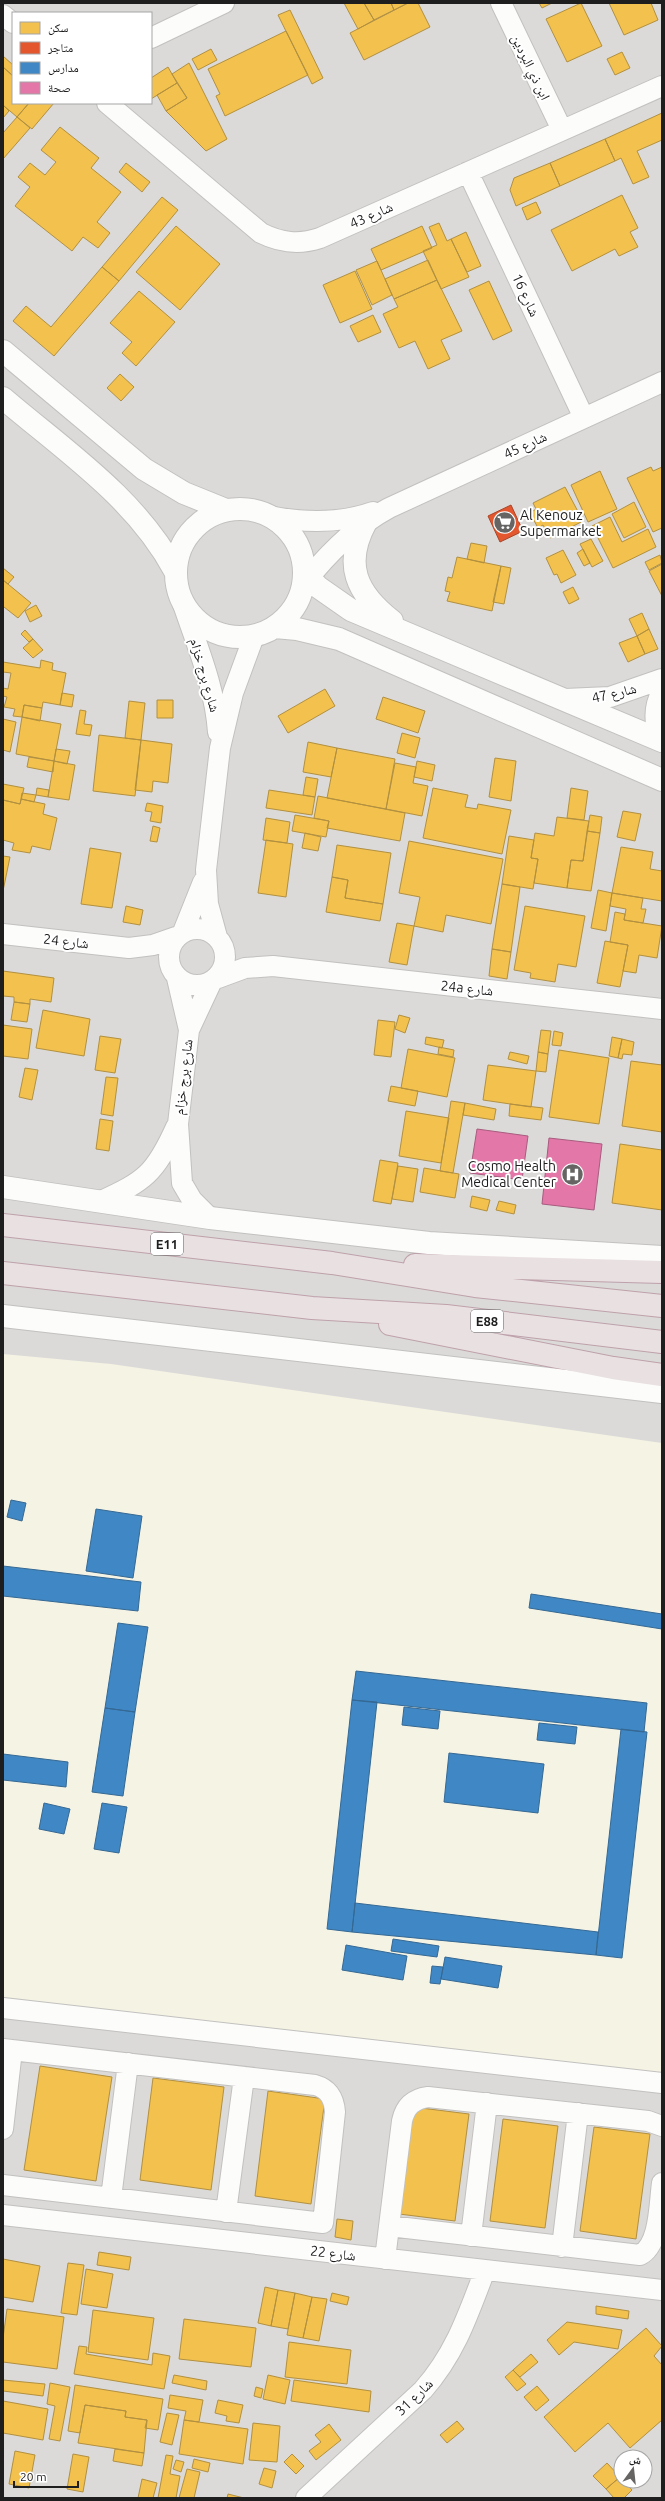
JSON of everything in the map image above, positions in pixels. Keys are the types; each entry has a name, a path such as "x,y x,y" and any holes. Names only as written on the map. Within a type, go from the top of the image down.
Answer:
{"highway":[{"name":"E11","path":"3,1225 332,1263"},
{"path":"332,1263 662,1272"},
{"path":"332,1263 475,1286 662,1306"},
{"path":"3,1273 312,1308 613,1368 662,1375"},
{"name":"E88","path":"312,1308 439,1316 662,1342"}],"street":[{"path":"152,38 224,3"},
{"name":"ابن ذي البردين","path":"501,3 562,130"},
{"path":"3,15 12,22"},
{"name":"شارع 43","path":"108,104 252,225 272,238 296,243 320,238 662,86"},
{"name":"شارع 16","path":"468,172 584,418"},
{"path":"3,351 144,469 184,493 226,510"},
{"name":"شارع 45","path":"306,578 331,552 366,522 389,508 662,382"},
{"path":"3,398 122,500 152,533 175,571"},
{"name":"شارع 45","path":"269,516 296,520 330,521 350,518 389,508"},
{"path":"248,509 269,516 285,528 297,544 306,578 294,609 275,627 254,636 227,636 213,632 191,615 183,604 177,588 175,571 178,554 185,539 196,526 210,516 226,510 248,509"},
{"path":"366,522 359,534 355,554 356,576 361,588 378,610 411,636"},
{"path":"306,578 351,610 661,740"},
{"name":"شارع برج خزام","path":"183,604 209,679 217,713 220,748"},
{"path":"275,627 297,628 339,639 662,780"},
{"name":"شارع برج خزام","path":"219,940 208,904 206,870 220,748 233,692 254,636"},
{"name":"شارع 47","path":"565,699 610,697 662,679"},
{"name":"شارع 47","path":"661,740 655,719 655,708 662,692"},
{"name":"شارع برج خزام","path":"180,935 196,902 206,870"},
{"path":"201,929 219,940 225,961 214,980 193,986 175,975 168,954 180,935 201,929"},
{"name":"شارع 24","path":"3,934 129,948 153,945 180,935"},
{"name":"24a شارع","path":"219,940 273,966"},
{"name":"شارع 24","path":"129,948 151,958 175,975"},
{"name":"24a شارع","path":"214,980 245,968 273,966 662,1009"},
{"name":"شارع برج خزام","path":"175,975 189,1030"},
{"name":"شارع برج خزام","path":"210,1218 192,1200 182,1183 178,1124 189,1030 214,980"},
{"name":"شارع برج خزام","path":"99,1202 136,1185 147,1177 162,1156 178,1124"},
{"path":"3,1187 210,1218 429,1243 662,1257"},
{"path":"3,1316 662,1392"},
{"path":"3,2008 662,2083"},
{"path":"3,2129 7,2050 128,2063 322,2087 332,2097 335,2112 320,2251"},
{"path":"111,2198 128,2063"},
{"path":"226,2212 244,2077"},
{"path":"385,2259 402,2121 409,2105 421,2098 428,2097 648,2121 662,2126"},
{"path":"471,2236 487,2104"},
{"path":"562,2247 578,2113"},
{"path":"389,2226 633,2256 647,2252 654,2240 662,2183"},
{"path":"3,2185 323,2223"},
{"name":"شارع 22","path":"3,2215 662,2290"},
{"name":"شارع 31","path":"306,2498 423,2390 438,2374 461,2334 485,2270"}],"shaded area":[{"path":"3,3 662,3 662,2498 3,2498"},
{"path":"3,1354 111,1364 662,1443 662,2078 3,2016"}],"building: سكن":[{"path":"344,3 364,3 374,20 358,29"},
{"path":"364,3 391,3 394,10 374,20"},
{"path":"391,3 408,3 394,10"},
{"path":"408,3 418,3 430,27 364,60 350,33"},
{"path":"539,3 552,3 542,8"},
{"path":"581,3 602,46 567,62 546,19"},
{"path":"609,3 651,3 658,20 624,35"},
{"path":"290,10 323,78 312,84 278,15"},
{"path":"286,31 308,75 225,116 216,96 220,94 208,69"},
{"path":"211,49 217,60 198,70 192,59"},
{"path":"622,52 630,68 615,75 607,59"},
{"path":"3,56 12,64 12,75 3,67"},
{"path":"189,63 227,139 206,151 166,111 187,98 172,74"},
{"path":"3,67 12,75 12,104 28,104 17,117 3,105"},
{"path":"168,67 177,83 152,98 152,77"},
{"path":"177,83 187,98 166,111 157,95"},
{"path":"28,104 53,104 32,129 17,117"},
{"path":"3,105 9,111 3,118"},
{"path":"662,113 662,140 637,151 649,177 633,184 621,158 615,161 605,139"},
{"path":"17,117 30,128 3,159 3,133"},
{"path":"60,127 99,158 91,168 121,192 97,222 110,233 98,248 83,237 72,251 15,206 30,187 18,177 30,163 45,175 56,162 41,150"},
{"path":"605,139 615,161 560,186 550,163"},
{"path":"126,163 150,182 142,192 119,172"},
{"path":"550,163 560,186 516,206 510,190 514,178"},
{"path":"622,195 638,228 630,232 638,247 619,256 615,249 572,271 551,230"},
{"path":"162,197 178,210 119,281 102,267"},
{"path":"536,202 541,213 527,220 522,208"},
{"path":"439,223 447,241 451,239 469,277 441,289 423,251 437,245 429,227"},
{"path":"176,226 220,264 180,310 136,272"},
{"path":"422,226 432,248 381,270 371,249"},
{"path":"466,232 481,266 467,272 451,239"},
{"path":"428,260 437,280 394,299 385,279"},
{"path":"377,261 392,295 372,305 356,270"},
{"path":"102,267 119,281 54,356 13,321 26,306 51,327"},
{"path":"355,271 372,309 340,323 323,285"},
{"path":"437,280 462,331 441,340 450,359 428,369 415,341 399,348 383,314 398,307 394,299"},
{"path":"489,281 512,331 493,340 469,290"},
{"path":"139,291 175,322 136,366 122,353 132,342 110,323"},
{"path":"373,315 381,332 358,342 350,326"},
{"path":"120,374 134,387 121,401 107,388"},
{"path":"651,467 653,471 662,467 662,528 653,532 627,478"},
{"path":"600,471 617,509 588,522 571,485"},
{"path":"565,487 583,521 550,538 543,525 538,528 530,513 536,509 533,503"},
{"path":"634,502 646,527 624,538 612,514"},
{"path":"610,517 622,542 648,529 656,547 613,568 592,526"},
{"path":"591,539 603,561 592,567 580,544"},
{"path":"471,543 487,546 484,563 467,559"},
{"path":"583,549 590,563 584,566 577,553"},
{"path":"563,550 576,575 561,583 557,574 554,575 546,558"},
{"path":"660,555 662,563 649,570 645,562"},
{"path":"457,557 501,566 492,611 447,601 450,592 445,591 448,577 452,578"},
{"path":"662,564 662,596 649,571"},
{"path":"501,566 511,568 504,604 493,602"},
{"path":"3,568 14,577 8,584 3,580"},
{"path":"3,580 31,603 18,618 4,607 3,608"},
{"path":"573,587 579,599 569,604 563,592"},
{"path":"36,605 42,616 30,622 25,611"},
{"path":"642,613 649,629 637,636 629,619"},
{"path":"649,629 658,649 645,654 637,636"},
{"path":"25,630 33,639 29,642 21,634"},
{"path":"637,636 645,654 628,662 619,643"},
{"path":"33,639 43,650 33,658 23,648"},
{"path":"41,660 53,663 52,670 66,673 60,705 43,702 42,708 24,705 22,717 13,716 15,709 4,707 7,697 3,696 3,688 8,689 11,673 3,672 3,662 40,668"},
{"path":"325,689 335,706 288,733 278,716"},
{"path":"62,693 74,695 72,707 60,705"},
{"path":"383,697 425,711 418,733 376,719"},
{"path":"157,700 173,700 173,718 157,718"},
{"path":"129,701 145,703 141,740 125,738"},
{"path":"24,705 42,708 40,721 22,717"},
{"path":"80,710 86,711 84,724 92,725 90,736 76,734"},
{"path":"22,717 61,724 54,761 16,754"},
{"path":"3,719 16,722 10,752 3,750"},
{"path":"402,733 420,738 415,758 397,753"},
{"path":"99,735 141,740 135,796 93,791"},
{"path":"141,740 172,744 168,783 153,781 152,792 135,790"},
{"path":"308,742 337,748 331,777 303,772"},
{"path":"337,748 395,759 386,809 327,798"},
{"path":"56,749 70,751 67,764 54,761"},
{"path":"29,757 54,761 53,772 27,767"},
{"path":"495,758 516,761 511,801 489,797"},
{"path":"54,761 75,765 69,800 48,797"},
{"path":"417,761 435,765 432,781 414,777"},
{"path":"395,763 416,767 413,783 428,786 422,816 386,809"},
{"path":"306,777 318,779 315,797 303,795"},
{"path":"3,784 24,788 20,804 3,800"},
{"path":"37,788 49,790 48,797 36,795"},
{"path":"433,788 468,795 465,807 477,809 478,804 511,810 502,854 423,838"},
{"path":"571,788 588,791 584,820 567,818"},
{"path":"269,790 315,797 312,815 266,808"},
{"path":"22,793 36,795 34,802 21,799"},
{"path":"318,796 405,813 400,841 327,828 329,821 314,818"},
{"path":"21,799 45,804 43,814 57,818 50,850 32,846 30,853 12,850 14,843 3,840 3,800 20,804"},
{"path":"147,803 163,806 161,823 150,821 152,812 145,811"},
{"path":"623,811 641,814 635,841 617,837"},
{"path":"295,815 329,821 326,837 292,831"},
{"path":"590,815 602,817 600,833 587,831"},
{"path":"557,817 589,821 583,861 571,860 567,888 534,883 538,859 531,858 535,833 554,836"},
{"path":"266,818 290,822 287,843 263,840"},
{"path":"153,826 160,828 157,842 150,841"},
{"path":"587,831 600,833 591,891 567,888 571,860 583,861"},
{"path":"305,833 321,837 318,851 302,848"},
{"path":"509,836 534,840 531,858 538,859 533,889 502,884"},
{"path":"266,840 293,844 286,897 258,893"},
{"path":"409,841 503,859 491,924 446,915 443,932 414,926 420,897 399,893"},
{"path":"337,845 391,853 383,904 345,898 348,880 332,877"},
{"path":"621,847 653,852 650,869 662,871 662,901 612,893"},
{"path":"90,848 121,853 112,908 81,904"},
{"path":"3,856 10,857 3,891"},
{"path":"332,877 348,880 345,898 383,904 380,921 326,912"},
{"path":"502,884 520,887 511,952 492,949"},
{"path":"598,890 612,893 606,931 591,928"},
{"path":"612,893 643,898 641,909 646,909 643,923 624,920 626,909 610,906"},
{"path":"126,906 143,910 140,925 123,922"},
{"path":"525,906 585,916 576,967 558,964 555,982 530,978 531,973 514,970"},
{"path":"615,912 625,914 624,920 662,926 657,958 639,955 636,973 623,971 628,945 610,942"},
{"path":"397,923 414,926 407,965 389,962"},
{"path":"605,941 628,945 620,987 597,983"},
{"path":"492,949 511,952 507,979 489,976"},
{"path":"3,971 54,978 51,1002 30,999 30,1004 14,1002 14,997 3,996"},
{"path":"14,1002 30,1004 27,1022 11,1020"},
{"path":"43,1010 90,1019 84,1056 36,1048"},
{"path":"399,1015 410,1018 405,1033 395,1029"},
{"path":"378,1020 395,1022 391,1057 374,1055"},
{"path":"3,1025 32,1029 28,1059 3,1056"},
{"path":"541,1030 551,1031 548,1054 538,1052"},
{"path":"554,1031 563,1033 561,1046 552,1045"},
{"path":"100,1036 121,1039 115,1073 95,1070"},
{"path":"426,1037 444,1040 442,1048 425,1044"},
{"path":"612,1037 622,1039 618,1058 609,1056"},
{"path":"622,1039 634,1042 632,1055 623,1054 622,1059 618,1058"},
{"path":"439,1047 454,1050 453,1057 438,1054"},
{"path":"408,1049 455,1058 447,1097 401,1088"},
{"path":"559,1050 609,1058 599,1124 549,1117"},
{"path":"510,1052 529,1056 527,1064 508,1059"},
{"path":"538,1052 548,1054 546,1072 536,1071"},
{"path":"631,1061 662,1065 662,1132 622,1126"},
{"path":"488,1065 536,1071 531,1107 483,1100"},
{"path":"25,1068 38,1070 32,1100 19,1097"},
{"path":"106,1077 118,1078 113,1116 101,1114"},
{"path":"391,1086 418,1091 415,1106 388,1101"},
{"path":"451,1101 465,1103 453,1173 440,1171"},
{"path":"465,1103 496,1109 494,1120 463,1115"},
{"path":"510,1104 543,1108 541,1120 509,1116"},
{"path":"406,1111 449,1118 441,1163 399,1156"},
{"path":"100,1119 113,1121 109,1151 96,1149"},
{"path":"620,1144 662,1150 662,1210 612,1203"},
{"path":"380,1160 398,1163 391,1204 373,1201"},
{"path":"398,1166 418,1169 413,1202 392,1199"},
{"path":"424,1168 459,1174 455,1198 420,1192"},
{"path":"472,1196 490,1200 487,1211 470,1207"},
{"path":"499,1201 516,1205 514,1214 496,1210"},
{"path":"40,2066 112,2077 96,2181 24,2170"},
{"path":"153,2078 224,2087 211,2190 140,2180"},
{"path":"268,2091 325,2099 311,2204 255,2196"},
{"path":"413,2107 469,2114 455,2221 399,2214"},
{"path":"503,2119 558,2126 545,2228 490,2221"},
{"path":"594,2127 650,2134 636,2239 580,2231"},
{"path":"337,2219 353,2221 351,2240 335,2237"},
{"path":"99,2252 131,2257 129,2270 97,2265"},
{"path":"3,2259 40,2266 33,2302 3,2297"},
{"path":"68,2263 84,2265 77,2315 61,2313"},
{"path":"86,2269 113,2274 107,2308 81,2304"},
{"path":"265,2287 278,2290 271,2326 258,2323"},
{"path":"278,2290 295,2293 288,2329 271,2326"},
{"path":"295,2293 312,2297 303,2338 287,2335"},
{"path":"332,2293 349,2297 347,2305 330,2301"},
{"path":"312,2297 327,2299 319,2341 303,2338"},
{"path":"596,2306 629,2311 628,2319 596,2314"},
{"path":"7,2309 64,2317 57,2369 3,2362 3,2338"},
{"path":"93,2310 154,2318 148,2360 88,2352"},
{"path":"184,2319 256,2328 251,2367 179,2359"},
{"path":"567,2322 622,2330 618,2349 574,2342 559,2355 547,2340"},
{"path":"646,2328 662,2346 654,2356 662,2365 662,2420 630,2448 608,2423 575,2452 544,2417"},
{"path":"289,2342 351,2350 347,2384 285,2377"},
{"path":"79,2346 87,2347 86,2354 152,2365 153,2353 170,2356 164,2389 74,2374"},
{"path":"531,2354 538,2362 520,2377 513,2370"},
{"path":"513,2370 526,2384 517,2391 505,2377"},
{"path":"174,2375 207,2381 206,2390 172,2383"},
{"path":"268,2375 290,2380 285,2404 263,2399"},
{"path":"3,2380 45,2384 43,2396 3,2391"},
{"path":"294,2380 371,2391 369,2412 291,2401"},
{"path":"50,2383 70,2387 60,2441 49,2439 55,2406 47,2404"},
{"path":"75,2385 163,2399 158,2430 145,2428 147,2420 125,2417 126,2411 85,2405 80,2433 68,2431"},
{"path":"537,2386 549,2400 536,2411 524,2397"},
{"path":"256,2387 263,2389 261,2398 254,2396"},
{"path":"170,2395 203,2400 199,2422 184,2420 186,2411 168,2408"},
{"path":"218,2400 243,2405 239,2423 226,2421 227,2416 215,2413"},
{"path":"3,2401 48,2409 43,2440 3,2433"},
{"path":"85,2405 126,2411 125,2417 147,2420 144,2453 78,2443"},
{"path":"167,2413 179,2415 172,2445 160,2442"},
{"path":"184,2420 248,2429 243,2464 179,2454"},
{"path":"457,2421 464,2429 447,2443 440,2435"},
{"path":"253,2423 280,2426 277,2462 249,2460"},
{"path":"329,2424 341,2440 316,2460 309,2451 321,2442 315,2435"},
{"path":"115,2449 144,2453 142,2466 113,2461"},
{"path":"15,2451 35,2455 29,2488 9,2484"},
{"path":"73,2454 89,2457 83,2492 67,2489"},
{"path":"292,2454 304,2466 296,2474 284,2462"},
{"path":"166,2455 173,2456 170,2474 180,2476 176,2498 158,2498"},
{"path":"194,2459 210,2463 208,2472 192,2468"},
{"path":"176,2460 184,2462 181,2472 173,2469"},
{"path":"607,2463 613,2469 613,2483 606,2489 593,2476"},
{"path":"264,2468 276,2471 272,2488 259,2484"},
{"path":"187,2469 200,2472 194,2498 179,2498"},
{"path":"142,2479 157,2483 153,2498 138,2498"},
{"path":"613,2483 613,2489 632,2490 624,2498 614,2498 606,2489"},
{"path":"228,2494 244,2498 227,2498"}],"building: متاجر":[{"name":"Al Kenouz Supermarket","path":"511,505 523,531 500,542 488,516"}],"building: مدارس":[{"path":"11,1500 26,1503 22,1521 7,1517"},
{"path":"96,1509 142,1516 133,1578 86,1571"},
{"path":"3,1566 141,1582 138,1611 3,1596"},
{"path":"531,1594 662,1614 662,1629 529,1608"},
{"path":"118,1623 148,1627 135,1712 105,1708"},
{"path":"356,1671 647,1703 644,1732 352,1700"},
{"path":"352,1700 377,1702 352,1932 327,1929"},
{"path":"404,1707 440,1711 438,1729 402,1725"},
{"path":"105,1708 135,1712 123,1796 92,1792"},
{"path":"539,1723 577,1727 575,1744 537,1740"},
{"path":"621,1729 647,1732 622,1958 596,1955"},
{"path":"449,1753 544,1764 538,1813 444,1802"},
{"path":"3,1754 68,1762 66,1787 3,1780"},
{"path":"44,1803 70,1809 64,1834 39,1829"},
{"path":"102,1803 127,1807 119,1853 94,1849"},
{"path":"355,1903 598,1932 596,1955 352,1932"},
{"path":"393,1939 439,1946 437,1957 391,1951"},
{"path":"346,1945 407,1956 403,1980 342,1970"},
{"path":"445,1957 502,1966 498,1988 441,1979"},
{"path":"432,1966 443,1967 440,1984 430,1983"}],"building: صحة":[{"path":"477,1129 528,1136 522,1180 470,1173"},
{"name":"Cosmo Health Medical Center","path":"549,1138 602,1144 594,1210 542,1204"}],"place":[{"name":"Al Kenouz Supermarket","path":"505,523"},
{"name":"Cosmo Health Medical Center","path":"572,1174"}]}
